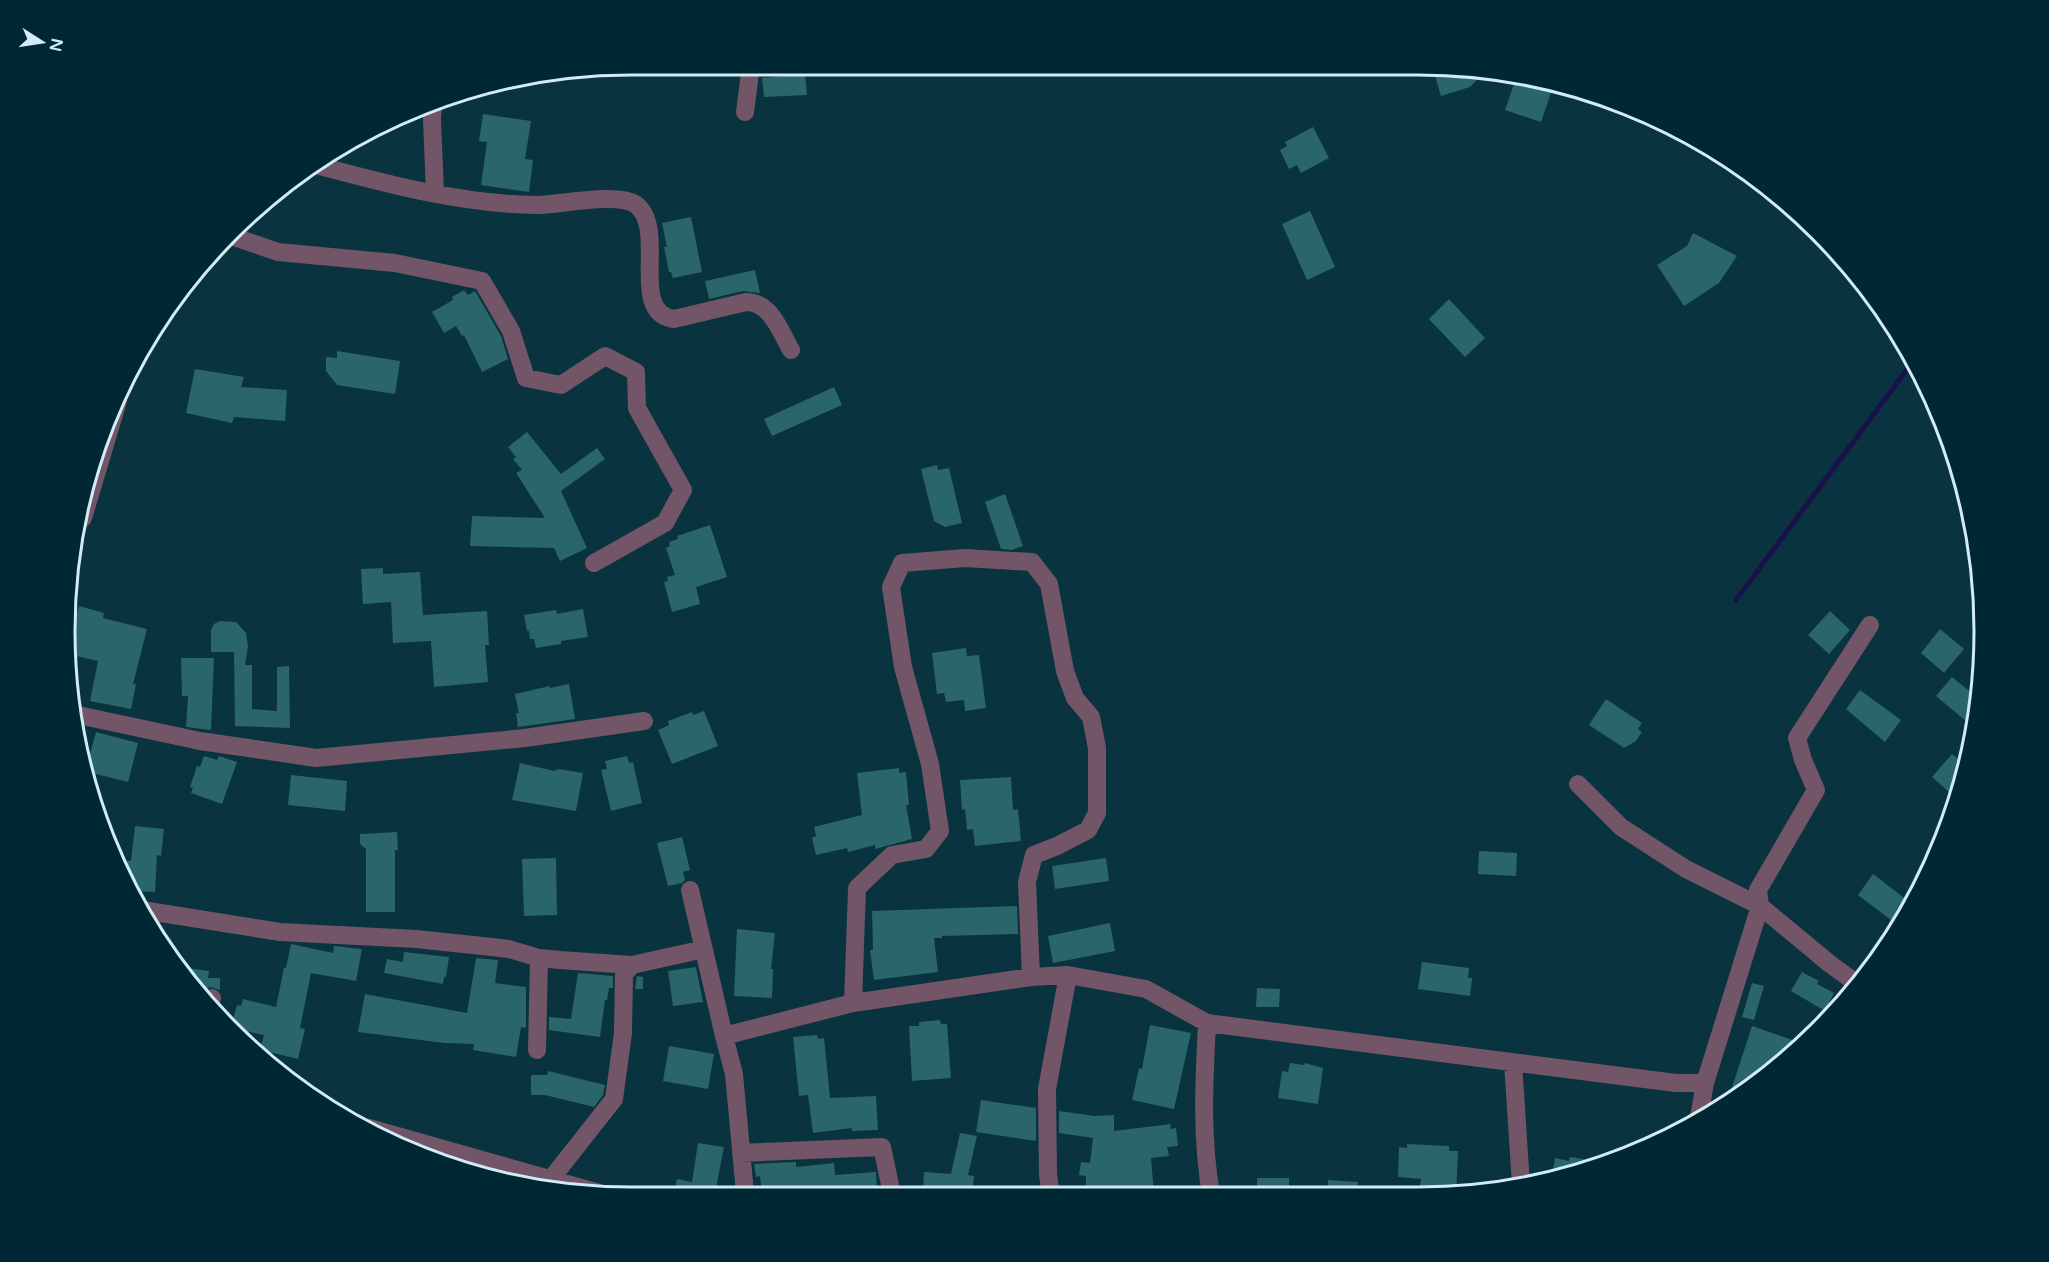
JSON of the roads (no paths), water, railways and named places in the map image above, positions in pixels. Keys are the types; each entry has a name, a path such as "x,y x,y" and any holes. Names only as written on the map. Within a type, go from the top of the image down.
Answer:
{"street":[{"path":"745,112 750,75"},
{"path":"432,112 435,193"},
{"path":"325,167 390,185 525,205 552,205 608,199 625,200 636,205 645,217 650,236 650,290 658,313 666,318 674,319 746,302 755,302 767,310 791,350"},
{"path":"238,238 278,252 395,263 482,281 512,331 526,378 561,385 605,356 636,372 637,408 683,490 665,523 594,563"},
{"path":"853,1003 857,888 892,855 926,849 940,831 930,764 903,667 891,587 902,563 965,558 1032,562 1050,584 1065,671 1075,698 1091,717 1097,748 1097,813 1088,830 1034,855 1027,882 1031,977"},
{"path":"1700,1110 1704,1083 1760,906 1758,890 1816,790 1803,760 1797,738 1870,625"},
{"path":"82,716 200,741 316,758 525,738 644,721"},
{"path":"1578,784 1621,827 1686,869 1760,906 1851,979"},
{"path":"690,890 734,1074 744,1187"},
{"path":"151,911 280,932 416,939 509,949 539,958 632,964 704,949"},
{"path":"537,1050 539,958"},
{"path":"551,1179 614,1099 623,1033 624,974 632,964"},
{"path":"724,1036 853,1003 1031,977 1068,975 1146,988 1207,1023 1676,1083 1704,1083"},
{"path":"1050,1187 1047,1089 1068,975"},
{"path":"1207,1023 1202,1103 1205,1157 1210,1187"},
{"path":"1513,1062 1520,1177"},
{"path":"414,1143 563,1183"},
{"path":"741,1153 882,1147 891,1187"}],"waterway":[{"path":"1736,600 1908,368"}]}
